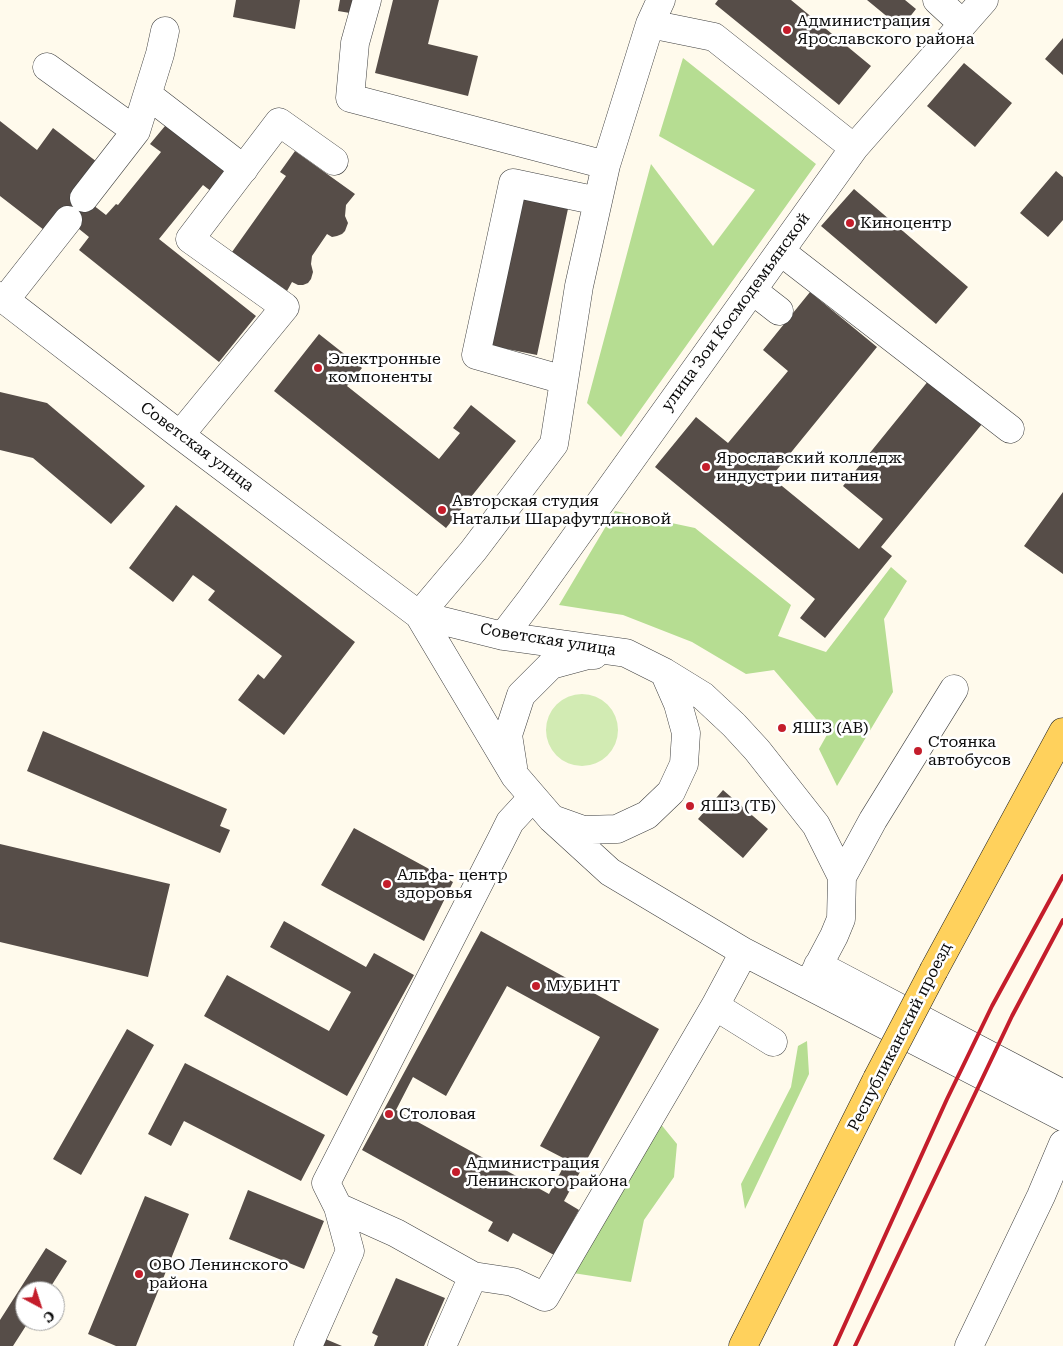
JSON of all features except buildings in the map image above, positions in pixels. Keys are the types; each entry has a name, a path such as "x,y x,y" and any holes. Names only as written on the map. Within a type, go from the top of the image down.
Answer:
{"main road":[{"name":"Республиканский проезд","path":"743,1346 877,1079 1063,732"}],"street":[{"path":"367,0 356,43 350,98 606,165"},
{"path":"937,0 963,24"},
{"name":"улица Зои Космодемьянской","path":"503,636 854,148 984,0"},
{"path":"419,615 473,551 554,444 579,286 606,165 656,12 714,37 854,148"},
{"path":"84,198 136,131 165,32"},
{"path":"47,67 136,131"},
{"path":"148,95 244,169"},
{"path":"180,435 285,307 190,239 279,122 334,161"},
{"path":"564,380 476,355 513,183 598,201"},
{"path":"2,298 68,220"},
{"path":"780,251 1010,430"},
{"path":"752,290 778,311"},
{"name":"Советская улица","path":"2,298 419,615 515,776 552,819 610,872 744,952 813,975 1063,1094"},
{"name":"Советская улица","path":"419,615 503,636 626,653 664,672 703,696 757,750 816,825 842,877 841,919 813,975"},
{"path":"515,776 508,735 521,695 551,665 588,655 626,653"},
{"path":"552,819 583,830 617,829 647,815 671,792 684,764 686,733 678,704 664,672"},
{"path":"842,877 873,820 954,689"},
{"path":"308,1346 350,1251 338,1207 326,1183 500,840 510,822 533,797"},
{"path":"338,1207 396,1232 473,1276 513,1282 546,1297 715,1006 744,952"},
{"name":"Советская улица","path":"813,975 1063,1117"},
{"path":"715,1006 773,1042"},
{"path":"969,1346 1052,1198 1063,1144"},
{"path":"442,1346 473,1276"}],"green space":[{"path":"683,58 816,164 621,437 587,403 651,164 713,246 755,190 659,136"},
{"path":"615,511 695,528 791,605 778,636 826,652 891,567 907,581 884,619 893,692 837,786 819,749 828,733 774,670 746,674 692,642 623,615 559,605"},
{"path":"589,694 608,704 616,716 618,730 616,744 608,756 596,764 575,766 556,756 548,744 546,723 556,704 568,696"},
{"path":"807,1041 809,1074 745,1209 741,1184 791,1087 798,1046"},
{"path":"659,1122 677,1144 674,1177 644,1220 631,1282 573,1273"}],"railway":[{"path":"835,1346 947,1099 992,1006 1063,876"},
{"path":"855,1346 1012,1016 1063,920"}],"place":[{"name":"Администрация Ярославского района","path":"787,30"},
{"name":"Киноцентр","path":"850,223"},
{"name":"Электронные компоненты","path":"318,368"},
{"name":"Ярославский колледж индустрии питания","path":"706,467"},
{"name":"Авторская студия Натальи Шарафутдиновой","path":"442,510"},
{"name":"ЯШЗ (АВ)","path":"782,728"},
{"name":"Стоянка автобусов","path":"918,751"},
{"name":"ЯШЗ (ТБ)","path":"690,806"},
{"name":"Альфа- центр здоровья","path":"387,884"},
{"name":"МУБИНТ","path":"536,986"},
{"name":"Столовая","path":"389,1114"},
{"name":"Администрация Ленинского района","path":"456,1172"},
{"name":"ОВО Ленинского района","path":"139,1274"}]}
